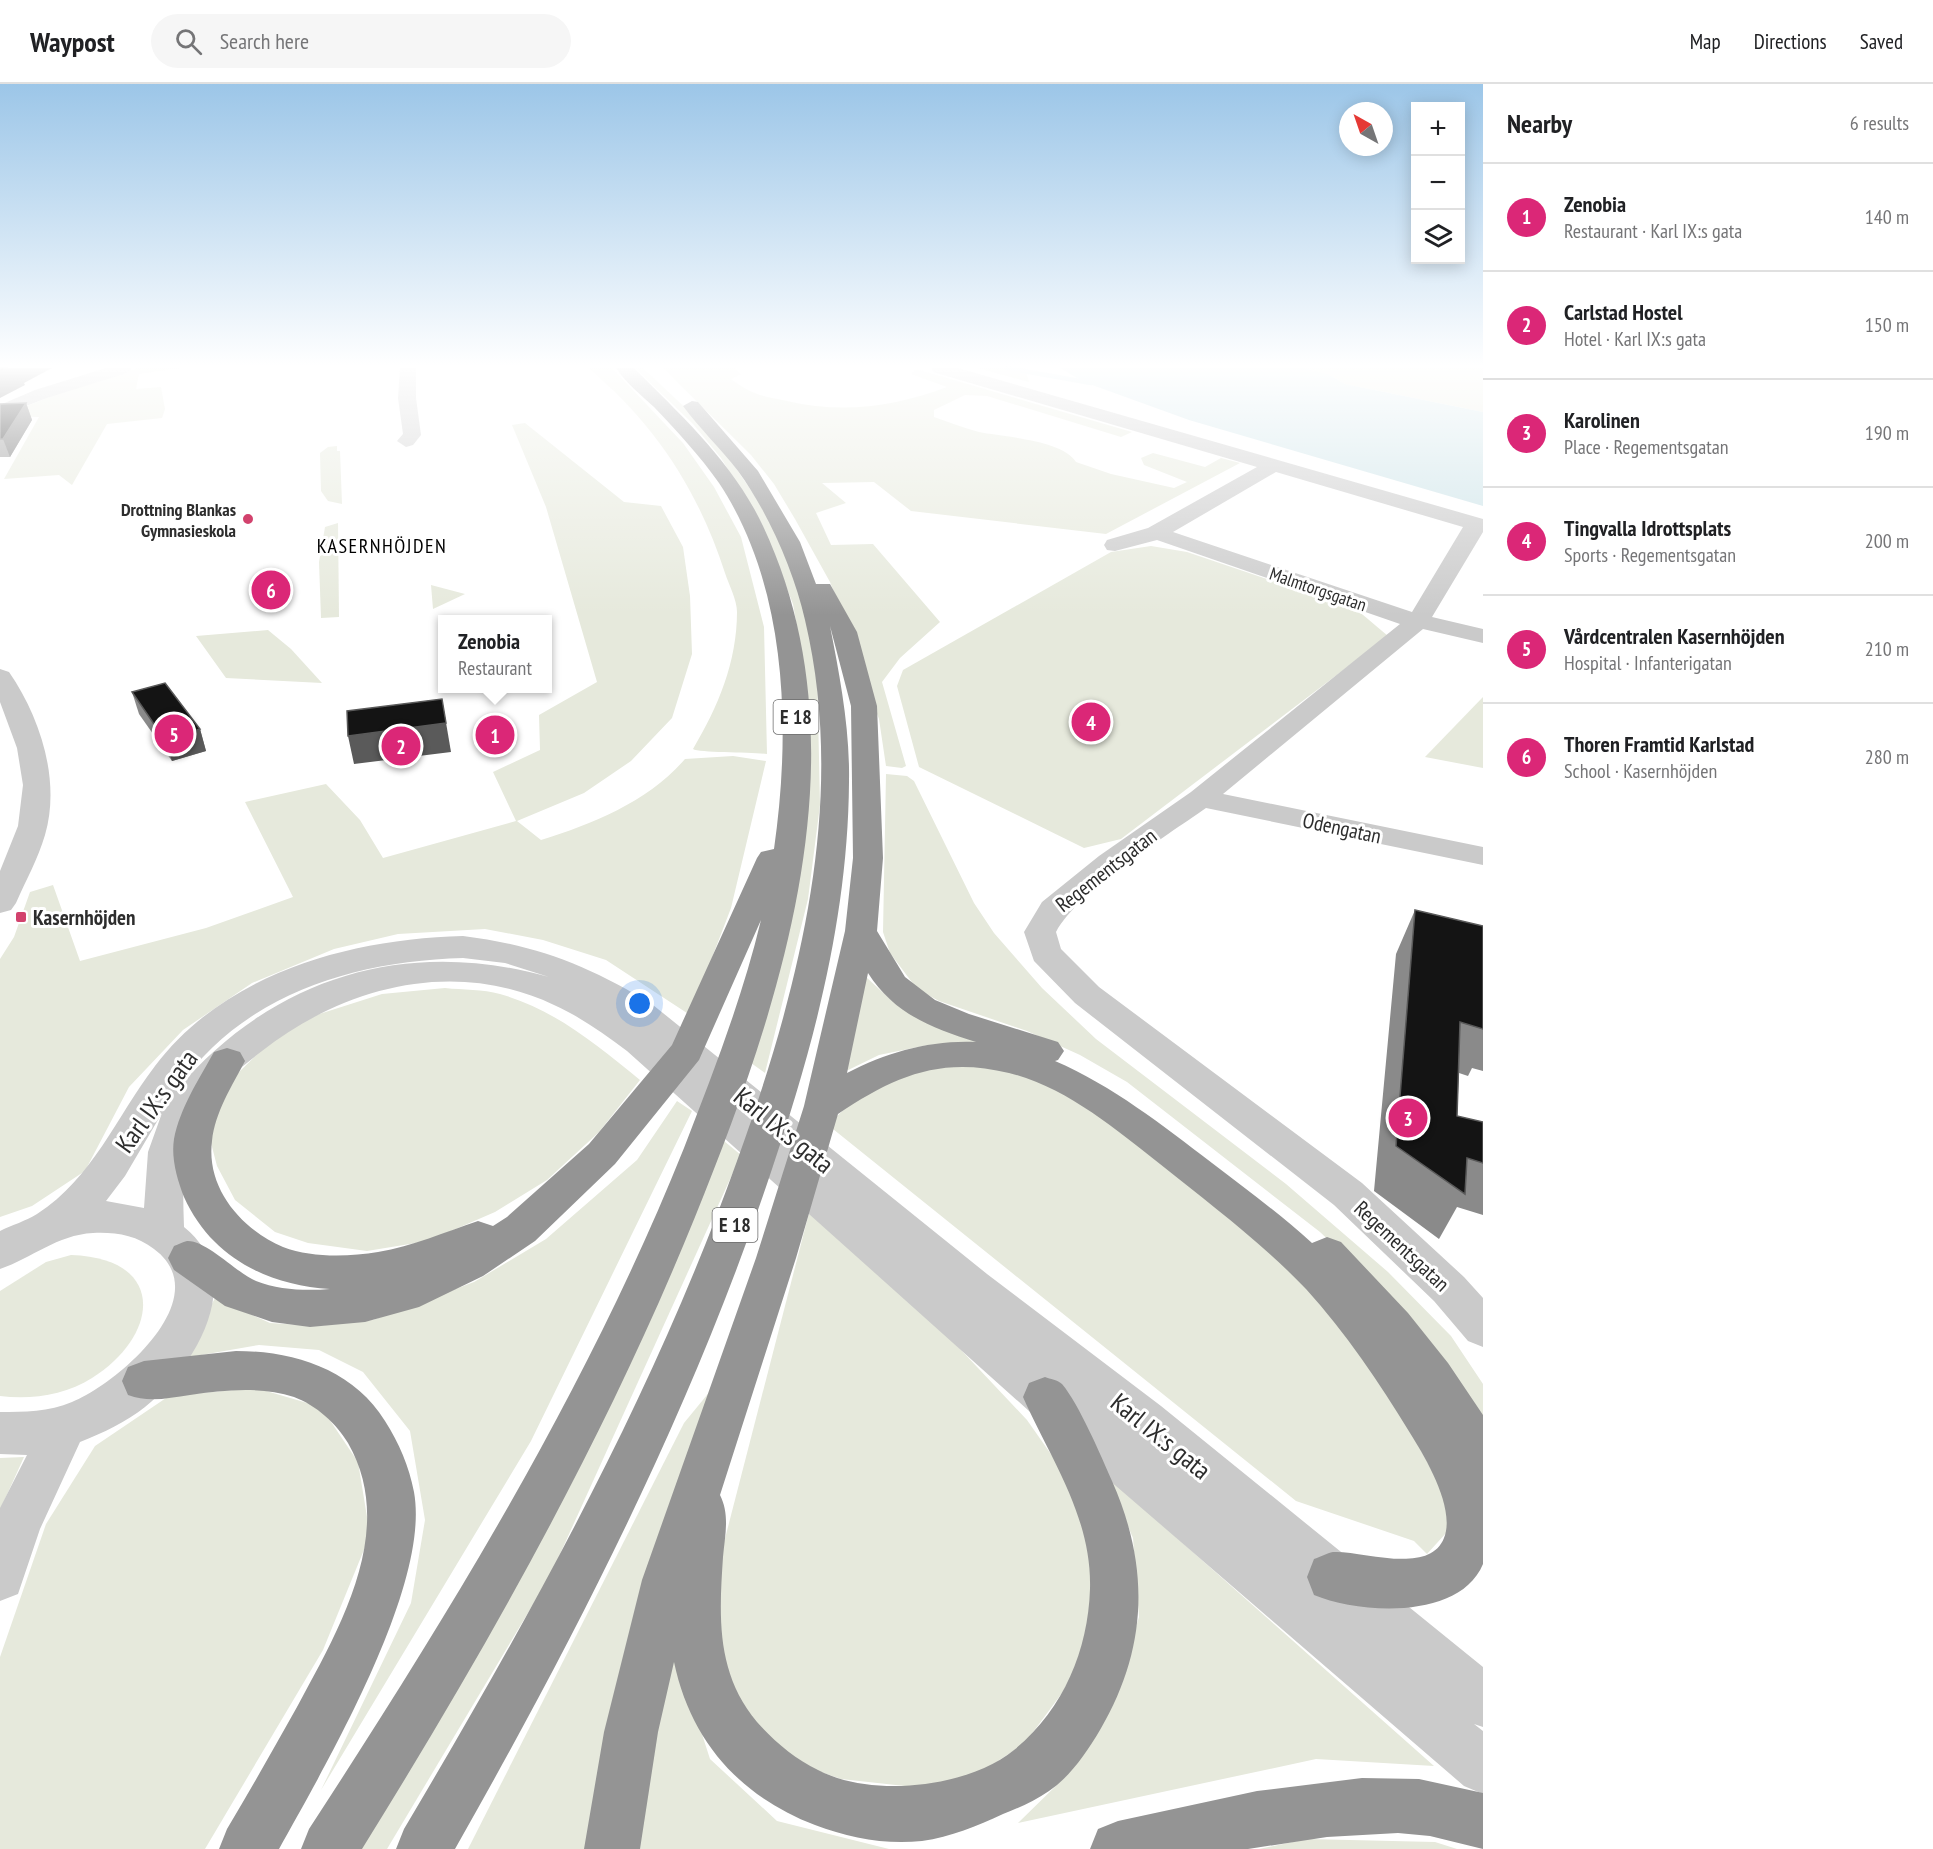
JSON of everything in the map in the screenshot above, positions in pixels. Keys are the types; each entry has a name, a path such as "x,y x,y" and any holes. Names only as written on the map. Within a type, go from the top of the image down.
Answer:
{"highway":[{"name":"E 18","path":"329,1849 451,1656 537,1504 622,1335 682,1205 751,1018 772,934 792,812 796,712 783,622 766,561 751,523 720,471 703,450"},
{"name":"E 18","path":"424,1849 514,1695 601,1533 685,1352 737,1220 799,1027 819,940 830,869 835,814 834,706 827,660 811,597 793,547 747,468 732,450"},
{"path":"612,1849 631,1732 667,1580 776,1258 822,1106 861,931 868,858 864,706 844,632 826,594 793,547"},
{"path":"176,1245 240,1293 272,1304 310,1309 365,1304 419,1289 468,1264 521,1229 540,1209 568,1188 602,1154 621,1128 687,1051 792,812"},
{"path":"861,931 886,974 908,998 948,1018 1051,1053 1107,1081 1201,1150 1312,1238 1372,1299 1407,1340 1442,1390 1483,1459"},
{"path":"822,1106 873,1074 916,1058 933,1054 957,1054 984,1055 1010,1061 1050,1075 1105,1103 1214,1185 1301,1259 1365,1327 1403,1381 1440,1439 1456,1471 1468,1505 1469,1531 1464,1552 1449,1570 1430,1579 1402,1583 1332,1577"},
{"path":"227,1061 196,1125 192,1142 201,1192 211,1212 227,1232 249,1248 278,1263 317,1273 367,1271 410,1264 462,1245 540,1209"},
{"path":"144,1381 225,1372 264,1371 294,1377 328,1391 349,1407 370,1434 384,1462 391,1494 391,1537 382,1578 358,1644 272,1808 247,1849"},
{"path":"706,1469 696,1631 703,1678 737,1743 766,1770 800,1793 833,1805 890,1814 935,1813 985,1796 1035,1768 1066,1732 1095,1688 1110,1645 1116,1598 1113,1557 1100,1512 1084,1470 1045,1396"},
{"path":"1118,1849 1292,1812 1399,1805 1437,1809 1483,1821"}],"street":[{"path":"1223,450 1479,526"},
{"path":"1115,544 1140,540 1156,533 1274,465"},
{"name":"Regementsgatan","path":"1479,526 1418,621 1201,798 1110,863 1053,909 1040,932 1046,953 1087,995 1348,1194 1449,1289 1483,1328"},
{"name":"Malmtorgsgatan","path":"1156,533 1418,621 1483,636"},
{"path":"0,676 29,736 36,768 33,827 0,903"},
{"name":"Odengatan","path":"1201,798 1483,856"},
{"name":"Karl IX:s gata","path":"17,1240 100,1181 178,1062 211,1031 241,1009 301,976 383,952 469,948 504,952 555,967 591,982 632,1022 838,1193 1045,1396 1483,1767"},
{"name":"Karl IX:s gata","path":"0,1433 18,1435 64,1427 106,1408 144,1381 172,1350 189,1317 194,1286 176,1245 166,1160 174,1126 191,1099 227,1061 284,1016 342,988 396,976 442,971 495,975 541,986 584,1005 632,1022"},
{"name":"Karl IX:s gata","path":"838,1193 972,1286 1145,1421 1483,1701"},
{"path":"17,1240 93,1217 132,1219 176,1245"},
{"path":"0,1576 17,1525 64,1427"}],"shaded area":[{"path":"20,450 92,450 72,485 59,475 4,479"},
{"path":"324,450 340,451 342,504 328,501 321,491 320,453"},
{"path":"523,450 559,450 624,502 661,506 683,547 690,596 692,654 672,718 631,761 584,793 517,821 541,840 600,818 637,799 671,774 685,759 733,756 766,761 731,908 690,1015 606,960 543,940 485,929 398,934 334,949 252,983 183,1030 129,1087 85,1171 32,1206 0,1217 0,959 14,937 30,892 53,885 80,961 206,928 293,897 245,802 326,784 360,820 383,858 516,821 493,772 540,750 539,715 597,682 546,507"},
{"path":"664,450 688,450 714,487 741,537 764,627 767,754 693,749 718,700 730,666 737,612 736,603 702,515"},
{"path":"715,450 724,450 772,521 805,605 817,664 820,805 808,899 765,1073 751,1063 806,801 804,668 793,604 760,521"},
{"path":"746,450 1061,450 1076,462 1111,474 1174,488 1187,482 1144,465 1141,458 1153,453 1205,467 1221,458 1240,463 1106,534 911,511 874,482 822,483 846,503 816,513 831,545 873,544 940,622 900,658 882,682 906,766 902,768 886,766 879,719 867,688 856,647 830,582 774,484"},
{"path":"338,523 339,617 321,618 319,562 325,527"},
{"path":"1151,546 1187,552 1356,609 1388,636 1121,839 1084,848 919,767 897,686 903,670 1111,552"},
{"path":"431,585 465,594 433,609"},
{"path":"268,630 291,649 322,683 226,678 196,636"},
{"path":"1483,697 1483,768 1425,757"},
{"path":"886,774 907,776 914,781 974,903 994,933 1042,988 1096,1039 1286,1184 1388,1272 1451,1336 1483,1384 1483,1433 1363,1273 1320,1232 1127,1082 1080,1055 1027,1031 939,1001 917,989 890,953 883,932"},
{"path":"866,977 891,1000 988,1043 928,1045 879,1055 842,1073"},
{"path":"445,988 493,992 539,1009 574,1029 640,1080 599,1132 547,1180 495,1212 428,1241 367,1251 308,1243 275,1232 235,1200 217,1166 211,1143 214,1115 237,1074 268,1044 310,1017 382,994"},
{"path":"938,1063 975,1063 1025,1075 1071,1095 1170,1163 1356,1330 1451,1506 1447,1532 1427,1554 1414,1541 1296,1501 828,1125 865,1089"},
{"path":"677,1101 692,1111 531,1441 321,1790 411,1603 425,1520 410,1431 363,1372 319,1350 259,1345 184,1358 215,1298 270,1323 317,1326 373,1320 474,1282 546,1239 637,1160"},
{"path":"724,1141 741,1155 550,1576 387,1849 359,1849"},
{"path":"809,1213 946,1334 1027,1420 1067,1477 1090,1525 1096,1590 1085,1653 1062,1693 1025,1743 983,1771 923,1788 841,1779 786,1760 745,1719 720,1662 713,1585"},
{"path":"71,1255 102,1259 124,1269 138,1284 143,1302 141,1321 131,1341 115,1360 92,1378 71,1389 36,1397 0,1396 0,1291 46,1262"},
{"path":"725,1373 592,1849 468,1849 684,1423"},
{"path":"256,1388 321,1407 358,1462 370,1535 323,1650 205,1849 0,1849 0,1657 46,1524 95,1446 169,1396"},
{"path":"24,1457 0,1510 0,1458"},
{"path":"1106,1475 1434,1766 1316,1759 1018,1823 1066,1776 1112,1704 1139,1617 1133,1538"},
{"path":"671,1638 710,1759 777,1821 889,1849 635,1849"},
{"path":"1307,1839 1435,1842 1457,1849 1259,1849"}],"water":[{"path":"1293,450 1483,450 1483,506"}],"building":[{"path":"165,683 200,729 165,740 132,692"},
{"path":"442,699 446,723 348,736 347,711"},
{"path":"1415,910 1483,926 1483,1029 1460,1022 1457,1116 1483,1122 1483,1163 1467,1158 1465,1194 1396,1146"}],"place":[{"name":"Drottning Blankas Gymnasieskola","path":"248,519"},
{"name":"Thoren Framtid Karlstad","path":"271,590"},
{"name":"Tingvalla Idrottsplats","path":"1091,722"},
{"name":"Vårdcentralen Kasernhöjden","path":"174,734"},
{"name":"Zenobia","path":"495,735"},
{"name":"Carlstad Hostel","path":"401,746"},
{"name":"Kasernhöjden","path":"21,917"},
{"name":"Karolinen","path":"1408,1118"}],"district":[{"name":"KASERNHÖJDEN","path":"382,546"}]}
